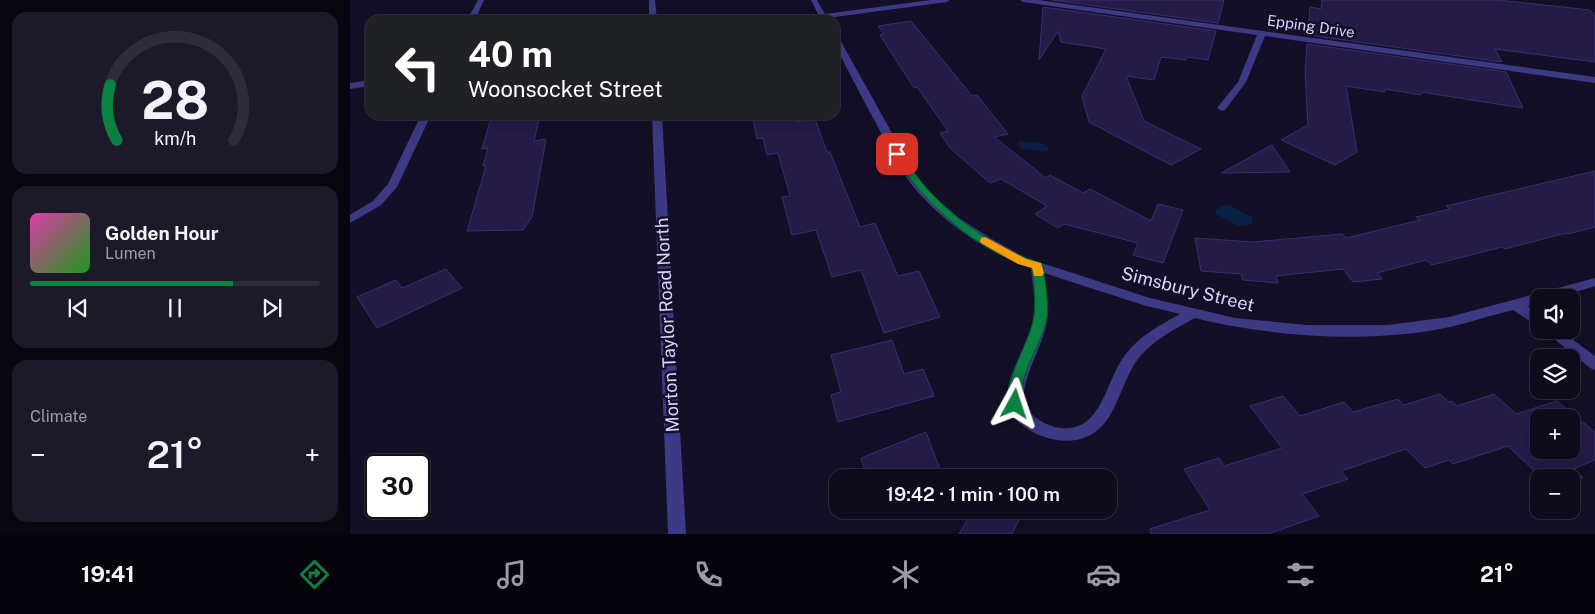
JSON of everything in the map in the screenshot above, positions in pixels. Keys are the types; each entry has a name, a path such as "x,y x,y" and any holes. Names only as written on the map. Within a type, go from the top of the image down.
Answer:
{"street":[{"path":"474,15 481,0"},
{"path":"652,0 653,15"},
{"path":"814,0 822,15"},
{"path":"840,16 947,0"},
{"name":"Epping Drive","path":"1023,0 1595,80"},
{"path":"1222,108 1238,90 1262,33"},
{"name":"Simsbury Street","path":"840,47 897,154 912,178 931,199 955,220 986,241 1022,261 1148,302 1235,323 1307,330 1388,330 1449,322 1530,300"},
{"path":"350,86 365,84"},
{"path":"350,220 377,202 393,185 424,120"},
{"name":"Morton Taylor Road North","path":"657,120 677,534"},
{"path":"1037,266 1041,293 1041,316 1017,379 1015,404 1026,421 1050,432 1067,436 1086,430 1099,421 1125,366 1136,353 1162,330 1194,313"},
{"name":"Simsbury Street","path":"1570,289 1595,282"},
{"path":"1515,304 1530,315"},
{"path":"1562,339 1595,364"}],"water":[{"path":"1020,141 1041,143 1048,147 1048,150 1022,149 1017,144"},
{"path":"1229,205 1252,217 1253,223 1239,226 1216,214 1216,209"}],"building":[{"path":"1052,0 1224,0 1218,23"},
{"path":"1322,0 1498,0 1590,10 1595,16 1595,62 1495,49 1502,62 1308,35 1310,7 1321,9"},
{"path":"1043,7 1216,31 1208,60 1187,57 1186,60 1161,57 1154,80 1126,76 1144,121 1201,149 1171,165 1089,122 1082,96 1106,49 1061,42 1058,31 1039,60"},
{"path":"911,21 972,96 977,95 1008,134 994,137 1046,178 1050,175 1083,193 1090,189 1151,221 1158,204 1183,210 1163,263 1133,255 1138,243 1064,224 1058,228 1035,214 1047,206 1001,179 990,183 950,148 940,133 948,131 917,87 914,88 880,35 884,34 878,26"},
{"path":"1307,44 1506,72 1523,108 1421,92 1421,95 1385,89 1385,92 1346,86 1357,152 1335,165 1281,140 1308,125 1305,71"},
{"path":"491,120 539,120 534,141 546,139 532,217 523,230 467,231 486,166 483,166 488,148 482,149"},
{"path":"753,120 794,120 795,122 815,120 827,152 830,152 860,227 875,223 898,276 919,271 940,317 884,333 861,270 832,277 816,230 792,235 782,197 790,196 778,153 767,155 763,138 757,139"},
{"path":"1272,145 1290,172 1221,173"},
{"path":"1595,171 1595,227 1568,234 1505,249 1502,247 1432,265 1426,260 1377,273 1382,279 1353,282 1343,269 1276,276 1278,283 1243,280 1241,274 1201,271 1195,238 1253,242 1342,234 1346,238 1420,220 1416,217 1450,209 1446,206"},
{"path":"446,269 462,288 377,328 357,297 396,280 402,288"},
{"path":"892,340 904,374 923,369 934,396 838,422 831,395 841,392 831,355"},
{"path":"1440,394 1457,406 1494,394 1516,414 1530,410 1530,459 1580,459 1580,420 1595,432 1595,460 1573,469 1532,469 1508,446 1453,464 1449,460 1425,468 1406,449 1341,471 1348,479 1302,494 1319,516 1268,534 1151,534 1150,529 1210,510 1184,469 1219,458 1224,466 1282,448 1250,406 1283,396 1300,416 1344,402 1353,412 1398,399 1404,405"},
{"path":"1557,401 1567,409 1532,409"},
{"path":"926,432 940,469 864,469 861,458"},
{"path":"968,519 1020,519 1012,534 959,534"}],"slow traffic":[{"path":"985,241 1022,261 1037,266 1038,273"}],"route":[{"path":"897,154 912,178 931,199 955,220 986,241 1022,261 1037,266 1041,293 1041,316 1017,379 1015,404"}]}
